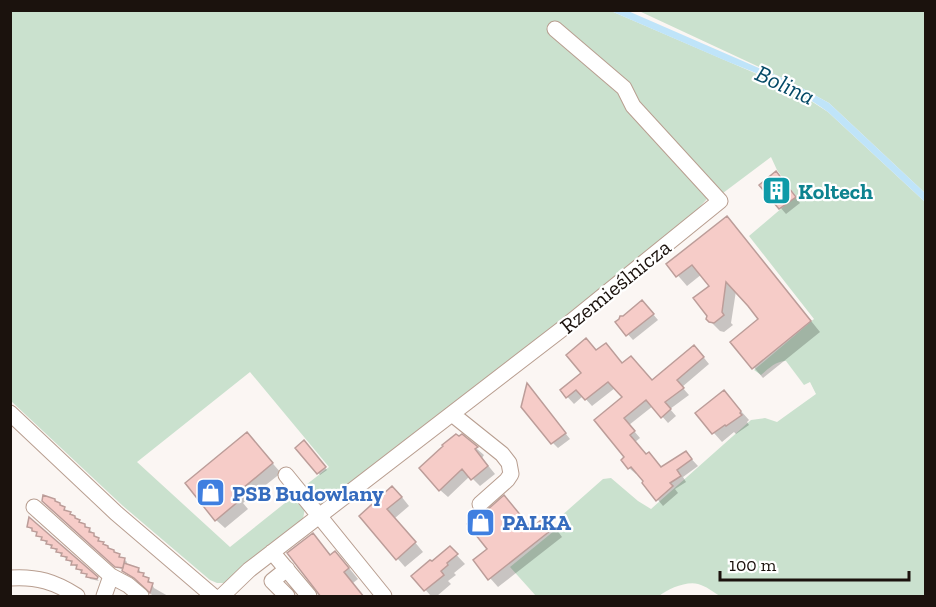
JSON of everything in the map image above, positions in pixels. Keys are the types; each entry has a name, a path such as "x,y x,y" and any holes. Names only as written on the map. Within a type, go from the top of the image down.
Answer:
{"street":[{"name":"Rzemieślnicza","path":"222,597 249,570 562,329 720,201 633,106 624,88 555,29"},
{"path":"10,413 116,513 213,597"},
{"path":"452,414 502,454 508,463 511,474 507,480 480,504"},
{"path":"286,475 384,597"},
{"path":"34,507 111,576 128,585 141,597"},
{"path":"272,552 309,597"},
{"path":"287,569 272,581 287,597"},
{"path":"104,597 111,576"},
{"path":"10,578 35,578 48,581 61,586 77,597"}],"green space":[{"path":"10,11 611,11 794,90 828,112 925,202 925,596 720,596 704,586 693,583 677,586 659,596 536,596 510,567 565,522 560,517 603,479 611,478 651,509 751,420 765,418 777,422 816,394 810,382 804,385 786,361 776,364 761,375 754,370 814,319 749,236 796,196 777,170 771,157 723,193 716,189 687,221 630,267 323,504 316,503 302,488 329,467 250,372 137,462 230,547 295,495 305,508 303,519 225,583 210,580 123,506 11,401"},
{"path":"639,11 925,11 925,193 829,103 789,81"}],"water":[{"name":"Bolina","path":"611,11 628,11 789,81 829,103 925,193 925,202 828,112 802,95"}],"building":[{"name":"Koltech","path":"776,171 796,197 779,209 759,185"},
{"path":"727,216 811,321 752,369 730,342 758,319 748,306 726,282 722,312 724,315 714,323 709,322 693,298 709,286 692,265 676,277 666,264"},
{"path":"642,300 654,314 626,336 615,322"},
{"path":"586,338 596,350 606,343 622,363 631,356 652,380 694,345 704,357 677,380 684,388 665,402 671,409 661,418 646,400 624,418 635,431 630,435 646,454 649,452 661,467 686,451 692,459 677,470 681,476 670,483 673,486 656,501 642,483 643,481 631,467 628,469 621,460 624,457 594,420 622,397 608,382 585,400 576,390 566,398 560,390 581,373 566,355"},
{"path":"527,383 566,433 551,444 521,407"},
{"path":"724,390 742,415 712,434 695,413"},
{"path":"247,432 273,463 236,494 240,500 215,521 185,483"},
{"path":"456,434 459,436 462,434 478,447 475,449 488,466 471,480 462,469 439,491 419,468"},
{"path":"304,440 326,467 317,474 295,448"},
{"path":"392,486 402,497 387,509 416,542 396,560 359,516"},
{"path":"43,495 55,499 65,507 64,510 71,512 70,514 80,520 79,522 90,528 89,532 99,538 98,541 104,542 103,544 108,548 120,554 119,557 125,558 123,568 115,567 42,501"},
{"path":"504,495 531,528 546,516 555,527 488,580 473,560 487,549 467,524"},
{"path":"29,517 98,577 97,579 86,577 87,574 81,573 82,570 76,569 77,565 71,565 72,561 61,556 62,553 56,552 57,549 51,548 52,545 46,544 47,541 41,540 42,537 36,536 37,532 27,527"},
{"path":"313,533 330,555 335,551 349,568 344,572 364,597 321,597 287,553"},
{"path":"450,546 458,554 441,571 444,575 424,591 411,576"},
{"path":"124,563 139,568 138,572 144,573 143,576 149,578 148,582 153,583 150,593 134,578 122,571"}],"place":[{"name":"Koltech","path":"777,191"},
{"name":"PSB Budowlany","path":"211,493"},
{"name":"PALKA","path":"481,522"}]}
